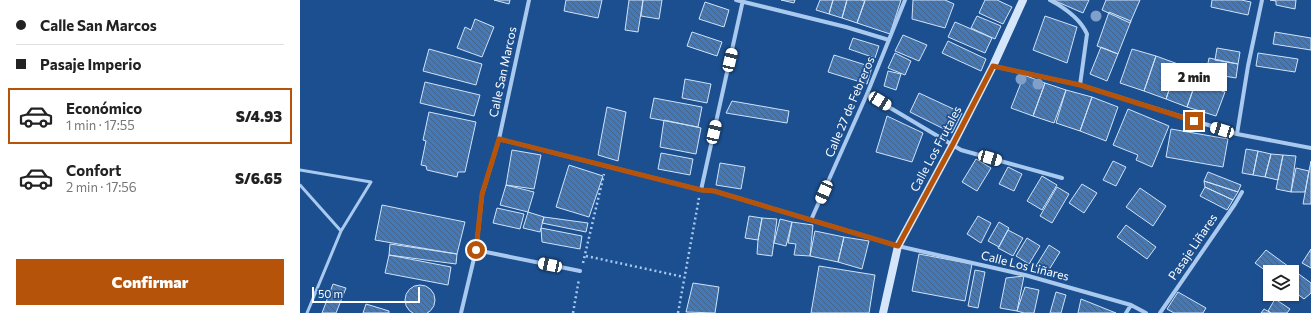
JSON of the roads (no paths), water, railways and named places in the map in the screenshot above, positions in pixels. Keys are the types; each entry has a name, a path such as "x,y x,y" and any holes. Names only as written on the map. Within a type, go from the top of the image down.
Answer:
{"street":[{"name":"Calle San Marcos","path":"461,313 476,250 482,194 499,139 529,0"},
{"path":"736,0 846,27 889,40"},
{"name":"Calle 27 de Febreros","path":"811,220 867,94 905,0"},
{"name":"Calle Los Frutales","path":"883,313 898,246 993,66 1023,0"},
{"path":"1050,0 1068,10 1084,27 1086,34 1080,85"},
{"path":"1237,134 1248,66 1262,0"},
{"path":"701,190 743,1"},
{"path":"993,66 1080,85 1237,134 1311,148"},
{"path":"867,94 961,150 1062,178"},
{"name":"Calle Los Liñares","path":"499,139 701,190 714,191 898,246 1025,275 1131,306 1146,313"},
{"name":"Pasaje Liñares","path":"1160,313 1242,192"},
{"path":"476,250 580,271"},
{"path":"1126,313 1131,306"}],"lane":[{"path":"300,170 371,182 341,231 307,313"},
{"path":"300,185 341,231"}]}
